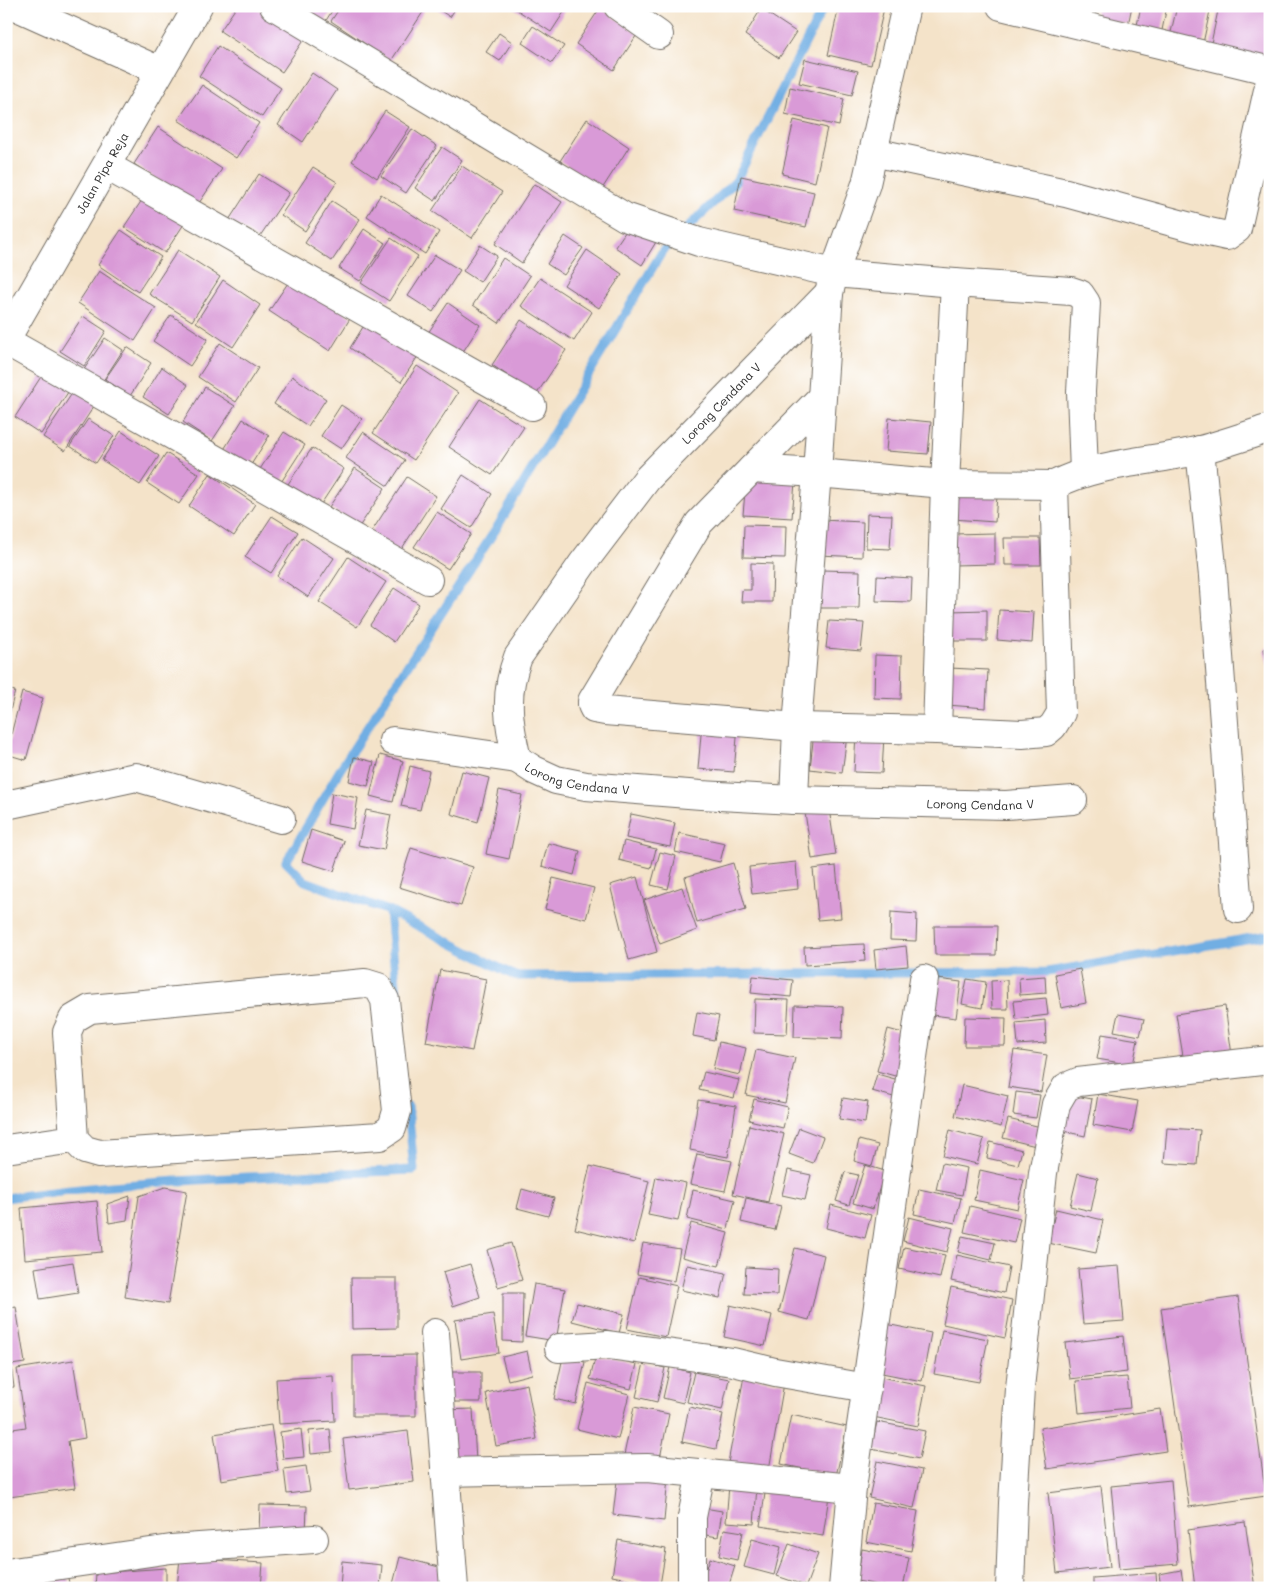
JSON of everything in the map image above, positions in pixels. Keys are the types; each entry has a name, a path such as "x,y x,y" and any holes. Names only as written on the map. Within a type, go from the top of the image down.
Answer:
{"street":[{"path":"15,6 160,71"},
{"name":"Jalan Pipa Reja","path":"6,340 198,6"},
{"path":"274,6 625,217 698,242 831,283 955,283 1071,291 1080,294 1086,303 1081,392 1084,472"},
{"path":"618,6 659,35"},
{"path":"794,800 797,727 831,283 866,184 906,6"},
{"path":"1001,6 1263,69 1270,77"},
{"path":"873,152 1066,193 1228,236 1237,229 1270,81"},
{"path":"107,166 532,406"},
{"name":"Lorong Cendana V","path":"831,283 647,479 583,563 518,656 508,692 511,735 517,759 534,770 556,780 586,786 701,795 794,800 1006,805 1073,800"},
{"path":"937,730 945,484 955,283"},
{"path":"6,340 428,580"},
{"path":"821,398 699,523 592,701 594,709 797,727 1022,734 1046,732 1053,726 1061,713 1054,485"},
{"path":"752,469 945,484 1054,485 1084,472 1200,450 1270,428"},
{"path":"1200,450 1213,576 1238,909"},
{"path":"393,741 517,759"},
{"path":"6,805 136,777 282,819"},
{"path":"842,1588 852,1488 924,980"},
{"path":"364,983 378,987 385,1000 397,1111 392,1128 380,1136 99,1154 85,1150 74,1139 67,1032 73,1018 90,1009 364,983"},
{"path":"1010,1588 1020,1388 1043,1173 1056,1104 1066,1088 1078,1082 1270,1060"},
{"path":"6,1149 74,1139"},
{"path":"435,1333 454,1588"},
{"path":"559,1348 608,1344 733,1362 775,1372 867,1388"},
{"path":"445,1472 647,1468 852,1488"},
{"path":"692,1588 692,1517 701,1473"},
{"path":"6,1573 171,1548 314,1540"}],"building":[{"path":"237,6 254,6 304,39 282,72 220,31"},
{"path":"309,6 335,6 322,27 303,15"},
{"path":"341,6 421,6 425,9 391,61 331,21"},
{"path":"433,6 457,6 450,17"},
{"path":"515,6 568,6 551,32 514,8"},
{"path":"839,6 878,6 884,8 871,65 828,55"},
{"path":"1097,6 1132,6 1128,25 1095,17"},
{"path":"1141,6 1167,6 1161,35 1136,30"},
{"path":"1177,6 1211,6 1202,48 1169,41"},
{"path":"1219,6 1270,6 1270,53 1268,61 1210,48"},
{"path":"600,8 638,33 614,70 576,44"},
{"path":"761,9 796,32 779,58 745,35"},
{"path":"533,26 564,46 552,63 522,43"},
{"path":"499,33 512,42 500,61 486,52"},
{"path":"218,46 281,88 262,117 199,76"},
{"path":"805,59 858,71 852,95 799,83"},
{"path":"312,73 337,90 303,142 278,125"},
{"path":"202,85 259,123 236,158 178,120"},
{"path":"790,87 844,99 839,126 785,114"},
{"path":"385,111 410,127 377,178 352,161"},
{"path":"587,119 629,147 602,189 560,161"},
{"path":"794,120 827,128 815,182 782,174"},
{"path":"158,127 222,169 197,206 134,164"},
{"path":"412,129 437,146 406,193 381,176"},
{"path":"442,147 462,160 435,201 415,188"},
{"path":"462,166 502,192 472,238 432,211"},
{"path":"313,167 337,182 305,231 281,215"},
{"path":"259,174 289,193 258,239 229,220"},
{"path":"741,176 814,192 806,227 734,211"},
{"path":"534,184 562,202 522,263 495,244"},
{"path":"381,194 439,232 425,254 367,216"},
{"path":"144,197 184,224 165,253 124,227"},
{"path":"332,201 360,219 332,261 305,243"},
{"path":"630,225 656,242 642,265 615,247"},
{"path":"364,229 385,243 360,281 339,268"},
{"path":"121,230 161,257 138,292 98,265"},
{"path":"565,236 583,248 564,275 547,264"},
{"path":"391,238 418,256 389,301 361,283"},
{"path":"480,245 497,256 480,282 463,271"},
{"path":"178,250 220,277 192,321 149,294"},
{"path":"587,250 622,274 599,308 564,285"},
{"path":"435,255 460,270 433,312 408,296"},
{"path":"503,258 530,276 499,323 473,305"},
{"path":"99,271 156,308 135,341 78,303"},
{"path":"292,277 351,317 330,351 269,311"},
{"path":"540,278 592,312 574,341 521,306"},
{"path":"223,280 260,305 233,347 196,322"},
{"path":"448,303 480,325 459,358 426,336"},
{"path":"171,315 208,339 190,366 153,341"},
{"path":"83,316 106,331 84,366 60,351"},
{"path":"368,319 420,353 401,382 350,348"},
{"path":"521,320 566,350 536,395 492,365"},
{"path":"105,338 123,350 101,384 83,371"},
{"path":"220,343 258,368 236,402 198,377"},
{"path":"127,347 151,363 130,396 105,379"},
{"path":"417,366 458,393 414,460 373,433"},
{"path":"162,367 188,385 169,414 143,397"},
{"path":"46,369 72,386 41,434 15,417"},
{"path":"292,376 326,399 308,426 274,404"},
{"path":"205,387 235,406 212,441 183,422"},
{"path":"75,389 96,403 65,451 43,437"},
{"path":"480,399 524,427 492,475 449,447"},
{"path":"341,405 362,419 341,449 321,436"},
{"path":"889,418 931,422 928,454 886,451"},
{"path":"88,419 114,436 96,463 70,446"},
{"path":"243,419 269,436 249,468 223,451"},
{"path":"121,431 159,456 140,485 102,460"},
{"path":"284,432 305,445 276,490 255,477"},
{"path":"363,432 405,460 388,486 346,458"},
{"path":"312,448 344,469 321,504 288,484"},
{"path":"166,453 199,474 179,504 147,483"},
{"path":"355,468 385,488 359,527 329,507"},
{"path":"210,474 255,504 234,536 189,506"},
{"path":"463,475 492,494 471,528 441,509"},
{"path":"407,477 436,496 399,553 370,534"},
{"path":"746,479 795,482 792,518 743,515"},
{"path":"954,493 997,496 995,522 952,519"},
{"path":"437,512 471,534 448,569 414,547"},
{"path":"867,514 892,515 890,549 866,548"},
{"path":"272,516 298,532 271,573 245,557"},
{"path":"821,520 863,522 862,557 819,555"},
{"path":"744,525 786,526 785,558 743,557"},
{"path":"995,533 995,564 953,565 953,534"},
{"path":"302,537 334,558 308,597 277,576"},
{"path":"1004,538 1040,538 1041,565 1005,565"},
{"path":"348,557 386,582 357,627 319,602"},
{"path":"751,563 773,564 772,602 741,602 742,590 751,590"},
{"path":"821,570 860,571 859,608 820,608"},
{"path":"877,576 912,578 911,602 876,601"},
{"path":"394,588 419,604 394,642 370,625"},
{"path":"987,610 987,641 950,641 950,611"},
{"path":"999,610 1034,612 1032,643 997,640"},
{"path":"829,621 864,623 861,651 826,648"},
{"path":"1270,647 1270,669 1269,669 1264,649"},
{"path":"875,655 902,656 901,699 874,698"},
{"path":"950,668 988,670 986,708 947,705"},
{"path":"6,689 15,691 7,723 6,723"},
{"path":"22,692 43,698 26,760 6,754"},
{"path":"702,723 738,726 734,772 698,769"},
{"path":"814,732 847,736 842,773 810,769"},
{"path":"856,733 884,735 882,773 854,772"},
{"path":"380,755 403,761 393,802 370,796"},
{"path":"354,757 374,762 368,786 349,781"},
{"path":"410,766 429,771 420,810 401,806"},
{"path":"462,771 489,778 478,822 451,814"},
{"path":"499,790 522,795 509,859 486,854"},
{"path":"332,793 358,798 353,829 327,824"},
{"path":"828,802 836,855 812,859 804,806"},
{"path":"366,810 391,815 384,850 358,845"},
{"path":"631,814 675,823 670,847 626,838"},
{"path":"311,830 344,841 334,871 302,861"},
{"path":"679,833 725,843 720,862 675,852"},
{"path":"624,841 656,849 651,868 619,860"},
{"path":"548,843 580,851 574,875 542,866"},
{"path":"411,848 473,867 461,906 399,887"},
{"path":"660,852 676,856 668,889 651,885"},
{"path":"796,862 798,889 752,894 749,867"},
{"path":"733,863 746,909 697,923 685,877"},
{"path":"836,866 841,918 818,920 813,869"},
{"path":"637,877 657,952 629,960 610,885"},
{"path":"553,878 594,888 586,919 545,909"},
{"path":"682,887 697,930 660,944 644,900"},
{"path":"891,912 917,914 916,941 890,940"},
{"path":"934,926 997,926 996,955 935,955"},
{"path":"864,944 865,961 805,965 804,947"},
{"path":"906,946 908,966 876,969 874,950"},
{"path":"1080,969 1086,1003 1061,1008 1055,974"},
{"path":"440,970 486,979 472,1051 426,1042"},
{"path":"753,976 793,980 791,997 751,993"},
{"path":"1045,976 1046,993 1020,995 1019,978"},
{"path":"930,978 961,982 956,1018 925,1014"},
{"path":"967,979 986,982 982,1008 962,1004"},
{"path":"1007,980 1008,1009 992,1009 991,981"},
{"path":"1046,998 1048,1015 1016,1019 1014,1001"},
{"path":"755,999 789,1000 787,1034 754,1033"},
{"path":"795,1005 843,1007 842,1039 794,1037"},
{"path":"1225,1006 1232,1055 1184,1062 1176,1014"},
{"path":"697,1012 719,1016 714,1040 693,1036"},
{"path":"1118,1014 1144,1019 1140,1036 1114,1031"},
{"path":"965,1017 1006,1018 1005,1046 964,1046"},
{"path":"1045,1020 1046,1043 1018,1045 1016,1023"},
{"path":"888,1029 913,1036 902,1078 877,1071"},
{"path":"1102,1034 1138,1040 1133,1065 1097,1059"},
{"path":"719,1042 746,1048 740,1075 713,1069"},
{"path":"756,1050 795,1058 785,1103 746,1095"},
{"path":"1014,1050 1047,1055 1041,1092 1008,1087"},
{"path":"704,1072 739,1080 734,1098 699,1090"},
{"path":"877,1074 902,1081 897,1098 872,1091"},
{"path":"962,1085 1008,1096 1001,1127 955,1116"},
{"path":"1016,1092 1040,1095 1036,1118 1013,1115"},
{"path":"1098,1094 1138,1101 1132,1132 1093,1125"},
{"path":"1070,1095 1092,1099 1085,1136 1063,1131"},
{"path":"843,1098 868,1102 865,1123 839,1119"},
{"path":"754,1099 788,1107 783,1128 749,1120"},
{"path":"698,1100 736,1106 728,1157 690,1150"},
{"path":"1008,1119 1045,1128 1040,1147 1003,1138"},
{"path":"749,1125 784,1134 768,1202 733,1194"},
{"path":"799,1128 823,1137 813,1163 789,1154"},
{"path":"1167,1128 1200,1130 1197,1165 1164,1163"},
{"path":"950,1130 984,1139 977,1164 943,1156"},
{"path":"859,1140 878,1145 872,1166 854,1161"},
{"path":"990,1142 1022,1150 1018,1165 987,1158"},
{"path":"697,1154 732,1161 725,1191 690,1184"},
{"path":"942,1163 967,1168 962,1195 936,1190"},
{"path":"865,1165 885,1171 873,1209 853,1203"},
{"path":"590,1166 649,1181 634,1243 575,1229"},
{"path":"788,1170 811,1175 805,1200 782,1195"},
{"path":"980,1170 1024,1180 1017,1209 974,1200"},
{"path":"845,1172 858,1175 849,1205 836,1201"},
{"path":"1078,1173 1098,1178 1091,1211 1070,1206"},
{"path":"656,1177 686,1183 678,1221 648,1215"},
{"path":"165,1187 187,1191 168,1304 125,1297 139,1196"},
{"path":"522,1189 554,1198 548,1216 517,1208"},
{"path":"919,1189 961,1198 955,1223 914,1214"},
{"path":"693,1190 735,1200 728,1229 687,1219"},
{"path":"130,1196 127,1220 109,1223 107,1204"},
{"path":"746,1198 781,1206 775,1230 741,1222"},
{"path":"97,1201 102,1252 25,1259 21,1208"},
{"path":"831,1205 871,1215 865,1238 826,1228"},
{"path":"970,1206 1020,1218 1014,1243 964,1232"},
{"path":"1056,1209 1103,1220 1096,1253 1048,1243"},
{"path":"909,1217 953,1228 947,1252 903,1241"},
{"path":"691,1223 728,1233 719,1266 682,1257"},
{"path":"962,1236 995,1243 991,1260 958,1252"},
{"path":"511,1243 522,1280 498,1287 487,1250"},
{"path":"643,1243 680,1249 674,1281 637,1274"},
{"path":"904,1247 945,1255 940,1278 899,1269"},
{"path":"795,1248 824,1255 809,1320 779,1312"},
{"path":"957,1255 1009,1267 1004,1293 951,1281"},
{"path":"73,1262 78,1293 40,1299 35,1268"},
{"path":"470,1264 480,1297 453,1306 443,1272"},
{"path":"687,1265 726,1273 720,1298 681,1290"},
{"path":"1119,1266 1124,1321 1083,1324 1078,1269"},
{"path":"746,1267 778,1269 777,1295 744,1294"},
{"path":"639,1277 677,1286 666,1337 627,1329"},
{"path":"351,1278 397,1278 397,1328 352,1329"},
{"path":"534,1284 565,1289 556,1341 525,1336"},
{"path":"951,1287 1012,1300 1005,1338 943,1324"},
{"path":"503,1293 523,1293 522,1342 503,1341"},
{"path":"1238,1297 1266,1496 1189,1507 1161,1308"},
{"path":"577,1303 624,1314 619,1333 572,1321"},
{"path":"730,1305 772,1315 765,1346 724,1337"},
{"path":"16,1307 25,1363 11,1365 14,1387 6,1388 6,1309"},
{"path":"493,1314 499,1353 461,1359 455,1320"},
{"path":"886,1324 931,1333 922,1381 877,1372"},
{"path":"942,1330 988,1339 979,1382 934,1374"},
{"path":"1123,1336 1127,1372 1070,1379 1065,1343"},
{"path":"527,1351 532,1374 508,1380 502,1357"},
{"path":"416,1355 416,1416 353,1416 353,1356"},
{"path":"596,1355 637,1364 631,1389 590,1379"},
{"path":"563,1357 585,1362 576,1404 554,1399"},
{"path":"73,1360 85,1438 68,1441 75,1488 9,1497 6,1475 6,1430 26,1427 17,1369"},
{"path":"644,1363 665,1368 657,1402 636,1397"},
{"path":"670,1367 690,1372 683,1403 663,1398"},
{"path":"447,1372 481,1372 481,1402 446,1402"},
{"path":"694,1372 729,1379 722,1410 687,1402"},
{"path":"333,1376 335,1421 279,1424 276,1379"},
{"path":"744,1376 784,1383 769,1470 728,1463"},
{"path":"881,1377 926,1386 918,1426 873,1417"},
{"path":"1127,1377 1130,1408 1079,1413 1076,1381"},
{"path":"588,1383 629,1394 618,1439 577,1429"},
{"path":"527,1384 537,1439 496,1446 486,1393"},
{"path":"634,1407 669,1414 659,1463 624,1455"},
{"path":"689,1407 723,1414 716,1449 682,1442"},
{"path":"473,1409 476,1461 446,1463 443,1410"},
{"path":"1160,1409 1166,1451 1047,1469 1040,1428"},
{"path":"791,1415 847,1427 836,1476 781,1464"},
{"path":"877,1422 925,1431 919,1459 871,1449"},
{"path":"271,1425 278,1471 221,1480 214,1434"},
{"path":"301,1429 304,1457 283,1459 280,1432"},
{"path":"330,1429 332,1452 311,1454 309,1431"},
{"path":"408,1431 414,1482 349,1490 343,1439"},
{"path":"877,1461 922,1470 914,1508 869,1498"},
{"path":"306,1466 310,1491 287,1494 284,1469"},
{"path":"618,1472 668,1478 664,1521 613,1515"},
{"path":"1171,1480 1178,1564 1119,1569 1111,1486"},
{"path":"729,1485 757,1487 754,1524 726,1522"},
{"path":"1101,1486 1110,1567 1057,1573 1048,1493"},
{"path":"766,1487 829,1496 823,1536 760,1526"},
{"path":"873,1503 918,1511 911,1551 866,1542"},
{"path":"260,1505 307,1506 306,1534 259,1533"},
{"path":"698,1507 722,1511 718,1537 694,1533"},
{"path":"1245,1522 1255,1588 1195,1588 1188,1530"},
{"path":"724,1529 743,1532 737,1560 719,1556"},
{"path":"752,1539 781,1547 774,1575 744,1567"},
{"path":"618,1540 666,1549 660,1585 612,1576"},
{"path":"789,1544 818,1554 806,1586 777,1576"},
{"path":"862,1549 909,1558 903,1588 857,1581"},
{"path":"400,1557 443,1568 438,1588 392,1588"},
{"path":"180,1558 263,1563 261,1588 177,1588"},
{"path":"710,1558 735,1566 728,1588 703,1581"},
{"path":"342,1561 382,1565 380,1588 340,1588"},
{"path":"166,1568 166,1588 95,1588 96,1573"},
{"path":"1181,1570 1184,1588 1161,1588 1159,1574"},
{"path":"1156,1573 1157,1588 1093,1588 1093,1578"},
{"path":"68,1578 70,1588 17,1588 17,1587"},
{"path":"619,1582 638,1587 638,1588 618,1588"}],"waterway":[{"path":"824,6 736,181 662,252 496,529 341,768 286,862 305,881 389,911 515,976 1047,972 1270,935"},
{"path":"389,911 398,1005"},
{"path":"6,1198 159,1182 414,1170 408,1107"}]}
